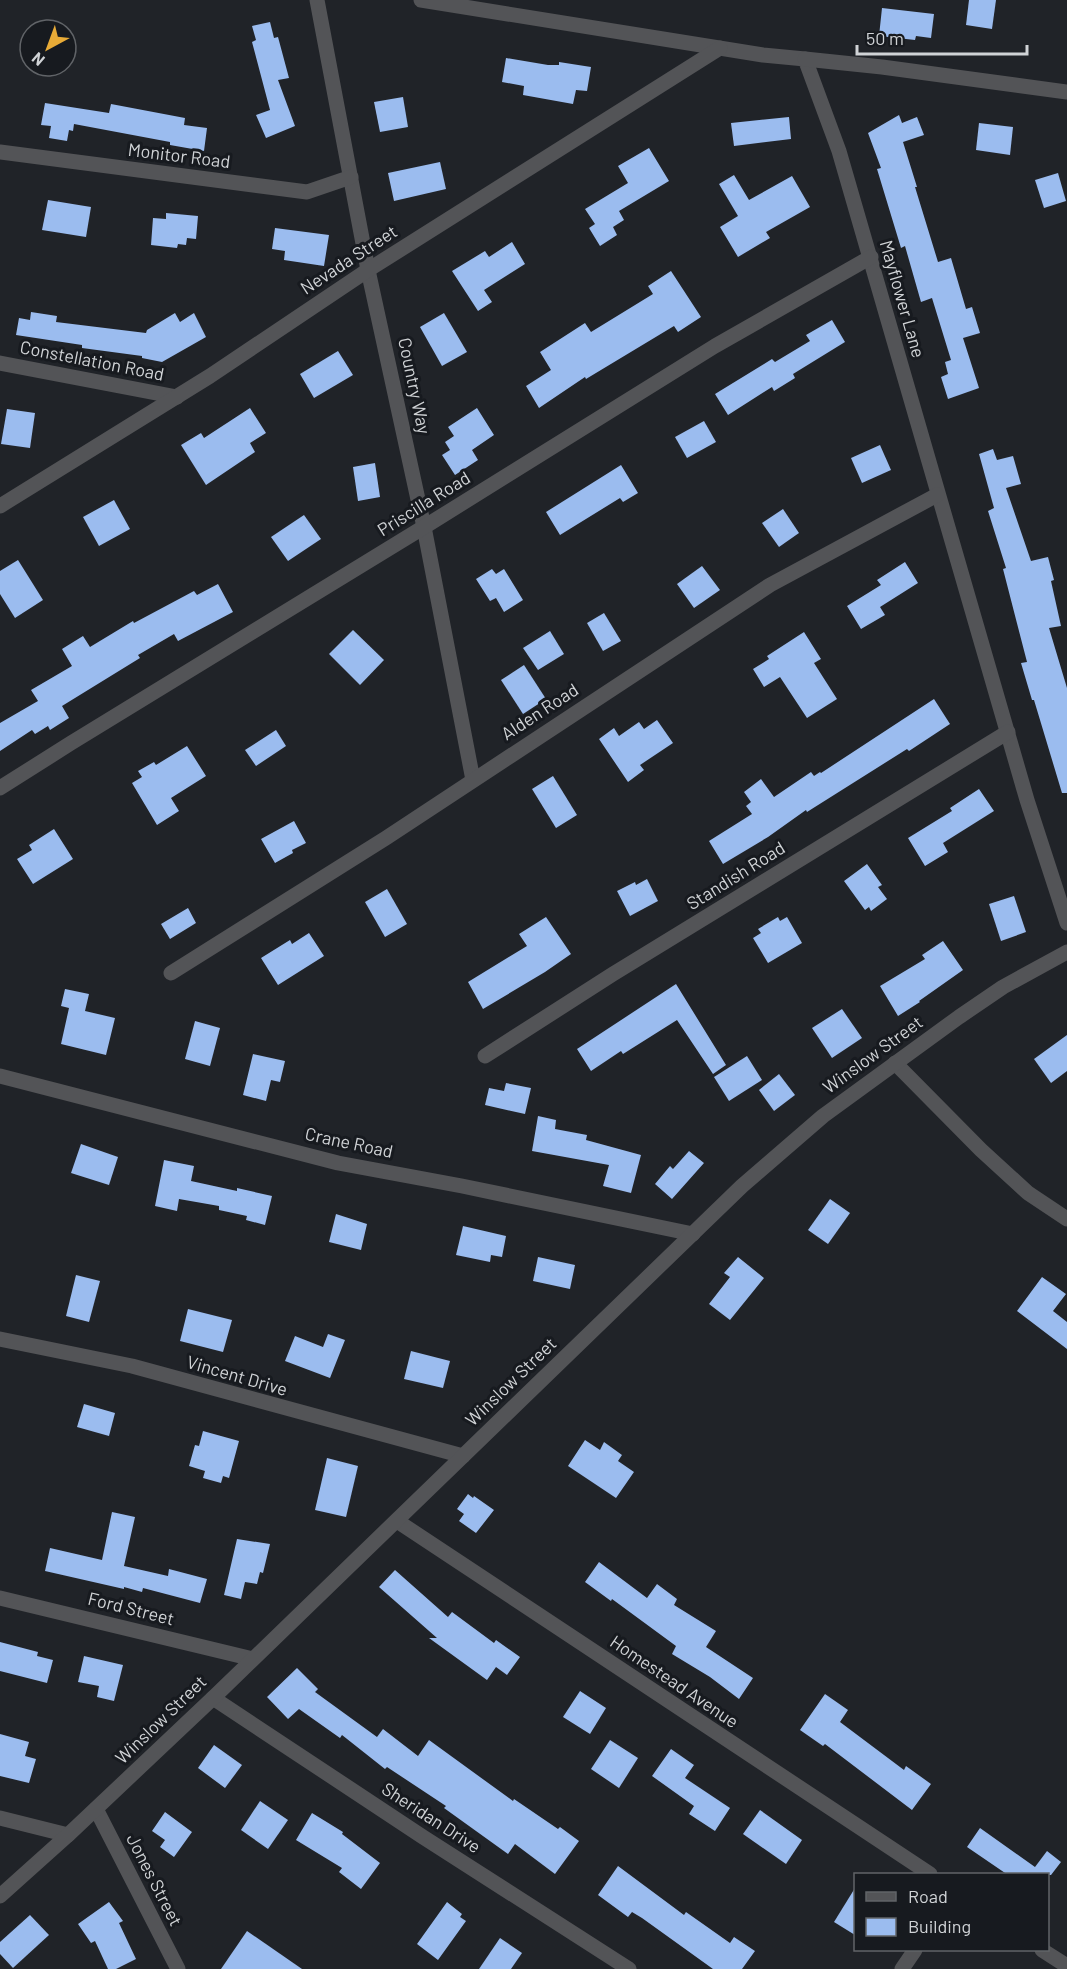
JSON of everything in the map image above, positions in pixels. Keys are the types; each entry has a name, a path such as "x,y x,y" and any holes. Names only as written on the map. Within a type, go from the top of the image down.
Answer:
{"street":[{"name":"Country Way","path":"317,0 368,270 424,527 472,780"},
{"path":"421,0 720,48 1067,92"},
{"name":"Nevada Street","path":"0,506 177,397 368,270 720,48"},
{"name":"Mayflower Lane","path":"805,59 839,151 1027,800 1067,922"},
{"name":"Monitor Road","path":"0,152 306,192 351,177"},
{"name":"Priscilla Road","path":"0,788 715,346 871,257"},
{"name":"Constellation Road","path":"0,363 177,397"},
{"name":"Alden Road","path":"171,973 386,838 770,585 937,495"},
{"name":"Standish Road","path":"485,1056 613,974 1008,732"},
{"name":"Winslow Street","path":"0,1896 213,1698 742,1186 823,1116 895,1063 1003,987 1067,952"},
{"path":"895,1063 981,1150 1028,1192 1067,1220"},
{"name":"Crane Road","path":"0,1076 338,1163 693,1234"},
{"name":"Vincent Drive","path":"0,1339 132,1366 463,1456"},
{"name":"Homestead Avenue","path":"397,1521 927,1873"},
{"name":"Ford Street","path":"0,1598 253,1659"},
{"name":"Sheridan Drive","path":"213,1698 423,1837 629,1969"},
{"name":"Jones Street","path":"96,1809 178,1968"},
{"path":"0,1818 68,1835"},
{"path":"902,1969 914,1951"},
{"path":"1044,1951 1067,1966"}],"building":[{"path":"969,0 996,0 992,29 966,25"},
{"path":"882,8 934,14 931,38 916,36 915,40 879,36"},
{"path":"270,22 274,38 278,37 289,78 278,80 295,126 266,138 256,115 270,110 252,42 256,40 252,26"},
{"path":"506,58 548,65 559,65 559,62 591,67 587,91 576,90 573,104 523,95 524,86 502,82"},
{"path":"403,97 408,127 380,132 374,102"},
{"path":"45,103 109,113 111,104 185,118 184,125 207,128 204,151 170,145 170,142 74,124 73,131 69,130 67,141 49,138 51,126 41,125"},
{"path":"899,115 902,123 917,117 924,135 903,142 917,187 915,187 938,262 951,258 966,309 972,307 980,333 963,338 979,388 948,399 941,377 948,374 945,362 951,360 932,298 921,302 905,246 901,248 877,169 881,168 868,133"},
{"path":"789,117 791,139 734,146 731,123"},
{"path":"979,123 1013,127 1010,155 976,150"},
{"path":"649,148 669,181 619,211 624,220 613,227 617,235 600,246 589,228 595,224 585,209 628,183 618,166"},
{"path":"440,162 446,189 394,201 388,173"},
{"path":"1058,173 1066,201 1044,208 1035,180"},
{"path":"734,175 749,200 792,176 810,207 766,232 770,238 738,257 720,227 738,216 719,184"},
{"path":"48,200 91,207 86,237 42,230"},
{"path":"166,213 198,216 196,239 187,238 186,245 178,244 177,248 151,245 153,218 166,219"},
{"path":"275,228 329,235 324,266 284,260 285,251 272,249"},
{"path":"512,242 525,264 484,290 492,302 478,311 452,271 485,251 489,257"},
{"path":"671,271 701,317 678,332 674,326 586,379 585,377 539,408 526,386 551,370 540,352 585,323 591,332 653,294 648,286"},
{"path":"31,312 57,316 56,322 146,333 147,330 175,313 180,322 194,313 206,337 162,362 142,358 142,356 82,348 82,345 16,335 19,318 30,320"},
{"path":"444,313 467,352 442,366 420,327"},
{"path":"832,320 845,342 793,374 795,378 774,391 772,387 728,415 715,394 772,359 775,362 810,341 806,335"},
{"path":"338,351 353,375 314,398 300,374"},
{"path":"250,408 266,433 250,443 255,452 206,485 181,445 201,433 204,438"},
{"path":"477,408 494,435 472,450 478,460 455,475 442,455 450,450 445,442 454,436 448,427"},
{"path":"7,409 35,413 30,448 1,444"},
{"path":"704,421 716,442 687,458 675,437"},
{"path":"880,445 891,470 862,483 851,458"},
{"path":"993,449 997,460 1013,456 1021,484 1006,488 1031,561 1048,557 1054,580 1051,581 1061,626 1049,628 1067,688 1067,793 1062,793 1021,663 1027,662 1003,569 1006,568 988,511 994,508 979,454"},
{"path":"375,463 380,497 358,501 353,467"},
{"path":"621,465 638,493 623,502 620,498 560,535 546,512"},
{"path":"114,500 130,529 99,546 83,517"},
{"path":"783,509 799,533 779,547 762,523"},
{"path":"304,515 321,539 288,561 271,537"},
{"path":"18,560 43,600 15,618 0,594 0,571"},
{"path":"905,562 918,583 880,607 885,615 861,629 847,606 881,585 877,580"},
{"path":"702,566 720,590 694,608 677,584"},
{"path":"492,569 496,574 504,569 523,600 504,612 496,598 490,601 476,579"},
{"path":"218,584 233,612 178,641 174,634 138,655 140,658 62,706 69,718 50,730 48,726 35,734 32,730 0,751 0,723 38,701 31,690 72,666 62,649 83,636 90,647 133,621 134,623 194,591 197,595"},
{"path":"604,613 621,641 603,651 587,623"},
{"path":"353,630 384,660 360,685 329,654"},
{"path":"550,631 564,654 538,670 523,648"},
{"path":"804,632 821,659 814,663 837,699 807,718 780,677 764,687 753,669 769,659 767,656"},
{"path":"524,665 546,699 523,714 501,680"},
{"path":"934,699 950,724 807,812 806,810 768,837 723,864 709,841 752,814 746,806 751,802 744,792 761,779 774,797 811,772 814,776 821,773"},
{"path":"657,720 673,743 640,765 644,770 628,782 599,739 614,728 619,736 639,722 644,729"},
{"path":"276,730 286,746 256,766 245,750"},
{"path":"187,746 206,776 171,798 179,811 157,825 132,783 142,777 138,771 154,762 156,765"},
{"path":"553,776 577,815 556,828 532,789"},
{"path":"979,789 994,811 943,843 948,852 925,866 908,838 952,811 950,808"},
{"path":"294,821 306,843 275,863 261,839"},
{"path":"54,829 73,859 33,884 17,859 32,850 29,845"},
{"path":"867,864 882,885 878,887 887,899 871,911 869,907 865,910 844,881"},
{"path":"647,879 658,901 630,916 617,891"},
{"path":"387,889 407,924 385,937 365,902"},
{"path":"1014,896 1026,932 1001,941 989,904"},
{"path":"188,908 196,923 170,939 161,924"},
{"path":"546,917 571,954 483,1009 468,982 527,946 519,934"},
{"path":"778,917 780,921 787,917 802,943 768,963 753,938 761,933 758,929"},
{"path":"309,933 324,956 278,985 261,958 290,940 292,944"},
{"path":"943,941 963,970 898,1016 880,986 925,959 922,955"},
{"path":"676,984 726,1065 713,1074 677,1020 623,1054 621,1051 591,1071 577,1049"},
{"path":"65,989 89,994 85,1011 115,1018 106,1055 61,1044 69,1008 61,1006"},
{"path":"842,1009 862,1038 832,1058 812,1028"},
{"path":"195,1021 220,1028 210,1066 185,1059"},
{"path":"1067,1035 1067,1071 1051,1083 1034,1059"},
{"path":"253,1054 285,1061 280,1082 271,1080 266,1101 243,1095"},
{"path":"747,1056 762,1080 729,1101 714,1077"},
{"path":"779,1074 795,1095 774,1111 759,1090"},
{"path":"506,1083 531,1088 525,1114 485,1105 489,1088 504,1091"},
{"path":"538,1116 556,1120 555,1129 587,1135 586,1140 641,1155 631,1193 603,1186 609,1165 532,1151"},
{"path":"81,1144 118,1157 109,1185 71,1173"},
{"path":"689,1151 704,1163 672,1199 655,1184 670,1166 673,1169"},
{"path":"164,1160 194,1166 191,1181 272,1196 265,1225 246,1220 247,1216 219,1210 219,1206 179,1199 177,1211 155,1206"},
{"path":"830,1199 850,1213 828,1244 808,1230"},
{"path":"336,1214 367,1224 361,1250 329,1242"},
{"path":"463,1226 506,1236 502,1257 491,1255 490,1262 456,1255"},
{"path":"538,1257 575,1265 570,1289 533,1281"},
{"path":"738,1257 764,1278 730,1320 709,1304 730,1277 724,1273"},
{"path":"76,1275 100,1281 89,1322 66,1316"},
{"path":"1042,1277 1066,1294 1053,1311 1067,1322 1067,1349 1017,1311"},
{"path":"188,1309 232,1320 223,1352 180,1341"},
{"path":"328,1334 345,1340 330,1378 285,1361 295,1336 323,1347"},
{"path":"411,1351 450,1361 443,1388 404,1379"},
{"path":"84,1404 115,1413 109,1436 77,1427"},
{"path":"203,1431 239,1441 229,1478 223,1476 221,1483 203,1478 205,1471 189,1466 195,1445 199,1446"},
{"path":"585,1440 600,1450 604,1442 622,1455 618,1461 634,1472 616,1498 568,1466"},
{"path":"327,1458 358,1466 346,1517 315,1510"},
{"path":"468,1494 494,1510 476,1533 459,1521 464,1514 457,1509"},
{"path":"112,1512 135,1517 124,1566 168,1576 169,1569 207,1579 200,1603 143,1588 142,1592 124,1587 124,1589 45,1571 50,1548 102,1560"},
{"path":"237,1539 270,1544 263,1573 260,1572 257,1584 245,1582 241,1599 224,1595"},
{"path":"599,1562 647,1598 657,1584 677,1599 674,1605 716,1631 706,1647 753,1678 739,1699 710,1677 672,1654 676,1646 585,1582"},
{"path":"395,1570 448,1617 452,1612 494,1643 496,1640 520,1657 507,1675 496,1667 487,1680 429,1638 437,1638 379,1587"},
{"path":"0,1642 38,1652 37,1656 53,1660 47,1683 0,1671"},
{"path":"84,1656 123,1665 114,1701 97,1697 99,1686 78,1682"},
{"path":"297,1668 318,1689 315,1692 377,1737 383,1729 418,1756 429,1740 513,1801 514,1799 579,1841 555,1874 515,1844 508,1854 444,1808 446,1806 387,1767 385,1769 342,1735 340,1738 299,1709 288,1719 267,1697"},
{"path":"580,1691 606,1708 590,1734 563,1717"},
{"path":"825,1694 848,1710 840,1722 904,1770 906,1766 931,1784 912,1810 825,1744 823,1746 800,1730"},
{"path":"0,1734 29,1742 25,1756 36,1759 29,1783 0,1776"},
{"path":"610,1740 638,1758 619,1788 591,1769"},
{"path":"214,1745 242,1765 225,1788 198,1768"},
{"path":"671,1749 694,1765 685,1778 730,1808 715,1831 689,1814 694,1806 652,1776"},
{"path":"260,1801 288,1820 268,1849 241,1830"},
{"path":"760,1810 802,1840 786,1864 743,1834"},
{"path":"165,1812 192,1832 174,1857 160,1847 165,1840 152,1831"},
{"path":"312,1813 343,1832 342,1834 380,1863 361,1889 339,1872 342,1868 296,1840"},
{"path":"980,1828 1035,1867 1047,1851 1061,1862 1051,1875 1049,1873 1005,1873 967,1847"},
{"path":"618,1866 684,1915 686,1912 730,1943 734,1937 755,1951 742,1969 713,1969 642,1918 632,1912 628,1917 598,1895"},
{"path":"854,1890 854,1934 834,1922"},
{"path":"109,1902 123,1921 119,1923 136,1959 116,1969 108,1969 95,1941 91,1943 78,1924"},
{"path":"447,1902 462,1914 460,1917 466,1921 438,1960 417,1944"},
{"path":"30,1915 49,1935 13,1968 0,1954 0,1942"},
{"path":"247,1931 302,1969 221,1969"},
{"path":"500,1938 522,1953 511,1969 479,1969"}]}
